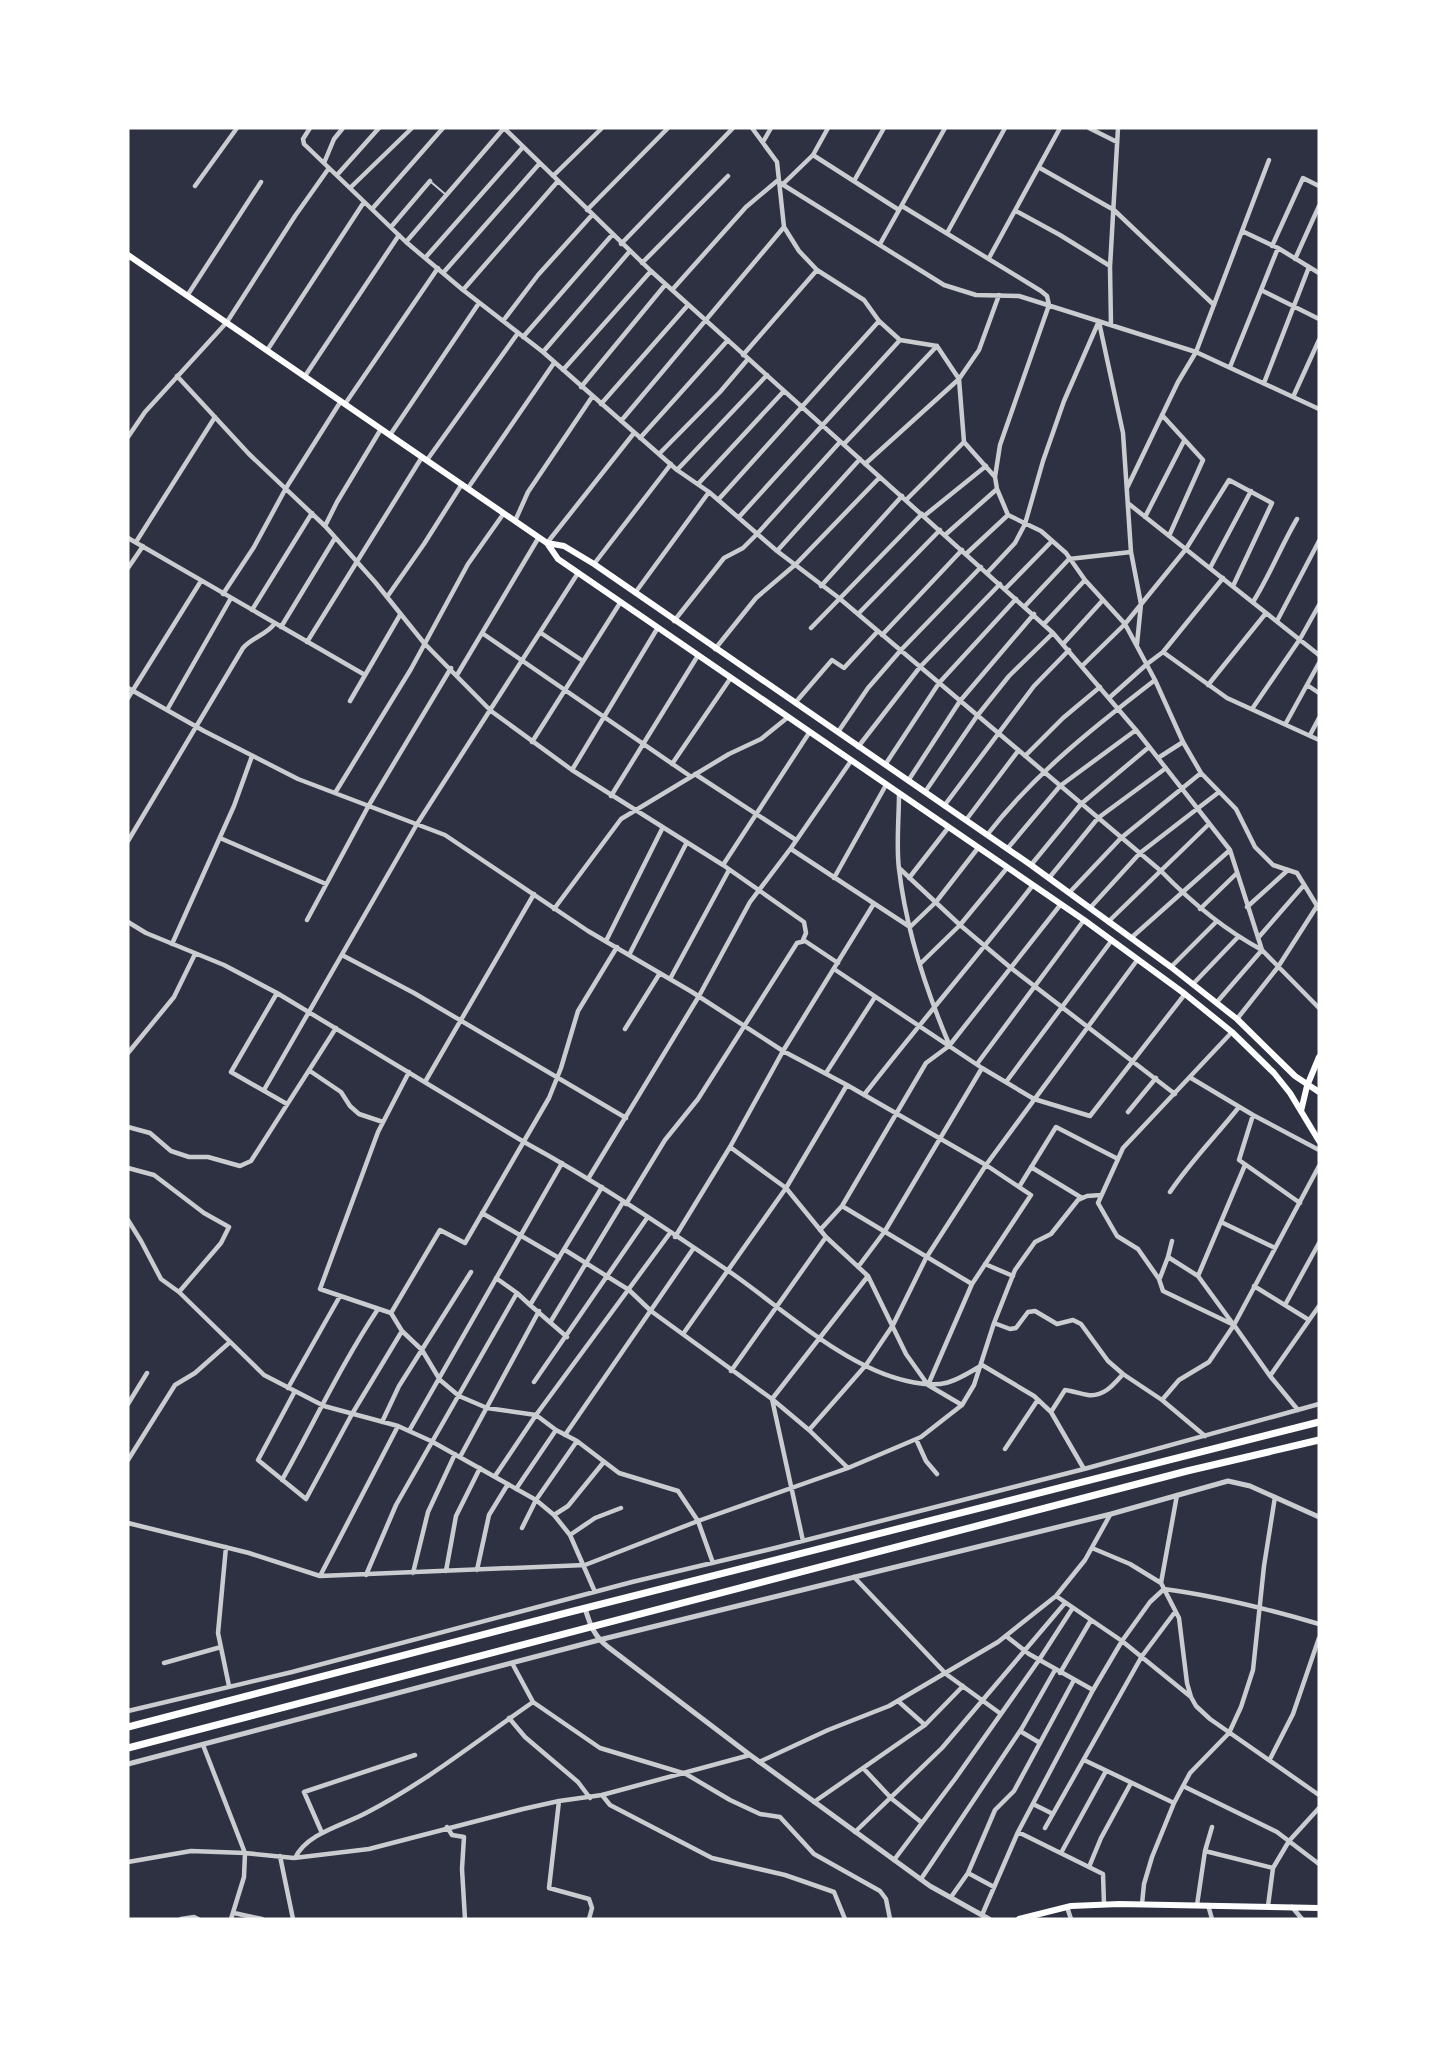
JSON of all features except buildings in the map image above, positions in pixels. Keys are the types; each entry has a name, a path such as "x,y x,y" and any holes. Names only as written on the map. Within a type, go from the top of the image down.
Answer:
{"highway":[{"path":"128,1727 1319,1422"},
{"path":"128,1748 1187,1471 1319,1440"}],"main road":[{"path":"128,255 539,537 547,543 558,559 620,603 1033,885 1185,993 1232,1032 1274,1073 1319,1141"},
{"path":"547,543 564,545 594,564 1031,865 1217,1002 1286,1069 1319,1092"},
{"path":"1301,1112 1307,1086 1319,1057"},
{"path":"1019,1919 1067,1907 1104,1904 1319,1908"}],"street":[{"path":"195,186 237,128"},
{"path":"310,128 303,139 304,144 406,242 542,352 677,470 709,492 777,551 901,650 1161,871 1200,909 1238,937 1262,950 1319,1008"},
{"path":"324,163 334,139 343,128"},
{"path":"337,175 379,128"},
{"path":"350,188 412,128"},
{"path":"372,209 443,128"},
{"path":"406,242 504,128 621,244 1034,614 1069,650 1230,850 1262,950"},
{"path":"554,176 602,128"},
{"path":"587,210 668,128"},
{"path":"621,244 733,128"},
{"path":"752,128 777,162 784,227 799,251 817,270 864,300 879,321 900,340 937,346 959,379 964,442 995,477"},
{"path":"763,143 771,128"},
{"path":"783,184 813,155 828,128"},
{"path":"853,181 884,128"},
{"path":"880,244 945,128"},
{"path":"947,233 1005,128"},
{"path":"989,258 1060,128"},
{"path":"1089,128 1117,142"},
{"path":"1111,325 1110,267 1118,128"},
{"path":"425,258 523,147"},
{"path":"813,155 1044,293 1049,305 1000,444 995,477 1008,515 1041,531 1052,541 1125,624 1155,680 1182,742 1201,773 1236,809 1255,847 1273,865 1297,873 1318,908 1278,967 1237,1019"},
{"path":"1127,488 1178,382 1196,352 1269,160"},
{"path":"443,273 540,163"},
{"path":"128,437 145,412 227,321 329,168"},
{"path":"1040,168 1114,210 1214,305"},
{"path":"642,263 728,176"},
{"path":"1272,246 1303,177 1319,186"},
{"path":"391,227 430,181"},
{"path":"463,290 558,181"},
{"path":"777,181 944,285 976,295 1019,296 1196,352 1319,409"},
{"path":"672,290 746,206 777,181"},
{"path":"187,296 261,183"},
{"path":"268,349 365,202"},
{"path":"1295,259 1319,206"},
{"path":"1016,211 1110,267"},
{"path":"503,321 538,275 592,215"},
{"path":"621,421 784,227"},
{"path":"1242,232 1278,248 1319,272"},
{"path":"305,376 399,235"},
{"path":"523,337 612,235"},
{"path":"1230,367 1278,248"},
{"path":"542,352 630,251"},
{"path":"1264,383 1309,267"},
{"path":"223,594 254,547 286,488 438,268"},
{"path":"743,355 817,270"},
{"path":"563,370 651,271"},
{"path":"581,387 666,285"},
{"path":"1261,290 1319,319"},
{"path":"865,464 959,379 979,350 999,295"},
{"path":"390,435 479,303"},
{"path":"601,404 688,305"},
{"path":"718,500 879,321"},
{"path":"1099,321 1123,433 1131,552 1141,604 1137,645"},
{"path":"987,573 1015,543 1025,524 1064,401 1099,321"},
{"path":"307,642 356,561 424,458 518,333"},
{"path":"640,438 728,340"},
{"path":"739,517 900,340"},
{"path":"1293,397 1319,340"},
{"path":"674,621 724,558 743,548 937,346"},
{"path":"659,454 720,392 748,359"},
{"path":"387,598 554,363"},
{"path":"677,470 767,375"},
{"path":"177,376 249,454 325,526 424,643 491,711 572,770 723,865 804,922 806,933 803,940 797,943 698,1099 665,1140 550,1321"},
{"path":"698,484 784,391"},
{"path":"515,521 528,492 592,397"},
{"path":"1162,415 1203,460 1169,536"},
{"path":"136,542 215,417"},
{"path":"325,526 382,429"},
{"path":"547,543 634,433"},
{"path":"1145,517 1184,441"},
{"path":"821,586 904,498 964,442"},
{"path":"777,551 860,459"},
{"path":"594,564 671,464"},
{"path":"811,628 923,515 986,466"},
{"path":"715,649 756,598 796,565 880,477"},
{"path":"1082,666 1125,624 1186,549 1229,480 1272,503 1233,586"},
{"path":"945,535 997,489"},
{"path":"1210,568 1251,491"},
{"path":"634,593 709,492"},
{"path":"1129,504 1319,655"},
{"path":"252,610 312,513"},
{"path":"335,793 468,564 504,513"},
{"path":"795,703 832,660 844,668 964,552 1008,515"},
{"path":"1253,602 1268,579 1282,545 1297,519"},
{"path":"858,614 940,530"},
{"path":"457,675 539,537"},
{"path":"128,538 365,675"},
{"path":"281,627 335,538"},
{"path":"1005,589 1052,541"},
{"path":"1277,621 1319,542"},
{"path":"128,568 143,546"},
{"path":"1025,606 1069,559 1131,552"},
{"path":"838,732 868,688 981,567"},
{"path":"264,1090 417,824 578,573"},
{"path":"1109,698 1163,652 1223,578"},
{"path":"1044,624 1085,580"},
{"path":"128,698 130,689 201,581"},
{"path":"859,747 920,667 1000,584"},
{"path":"167,710 231,598"},
{"path":"885,765 939,683 1017,599"},
{"path":"1063,644 1103,600"},
{"path":"532,742 620,603"},
{"path":"1252,709 1300,639 1319,605"},
{"path":"1208,685 1266,613"},
{"path":"908,781 960,701 1034,614"},
{"path":"349,701 400,615"},
{"path":"128,841 246,644 275,623"},
{"path":"572,770 657,629"},
{"path":"541,632 583,661"},
{"path":"925,792 977,716 1009,676 1053,633"},
{"path":"482,634 672,764 796,840"},
{"path":"944,806 1034,686 1069,650"},
{"path":"1163,652 1227,698 1319,740"},
{"path":"611,796 697,657"},
{"path":"1286,723 1319,663"},
{"path":"307,920 369,805 451,668"},
{"path":"672,764 730,679"},
{"path":"987,835 1009,806 1043,771 1155,680"},
{"path":"1307,685 1319,693"},
{"path":"1025,756 1063,718 1100,687"},
{"path":"130,689 196,727 298,779 445,835 554,909 699,996 783,1051 986,1165 1031,1195 972,1284 928,1385"},
{"path":"554,909 621,819 729,754 761,739 787,718"},
{"path":"1310,735 1319,718"},
{"path":"1007,849 1060,786 1136,730"},
{"path":"723,865 809,733"},
{"path":"1158,758 1182,742"},
{"path":"1031,865 1081,804 1149,747"},
{"path":"966,820 1018,751"},
{"path":"172,944 220,838 252,756"},
{"path":"589,1179 699,996 758,891 851,761"},
{"path":"1049,878 1098,818 1166,768"},
{"path":"1069,893 1121,838 1201,773"},
{"path":"834,878 886,785"},
{"path":"1090,908 1140,853 1219,792"},
{"path":"899,794 899,868 910,927 933,1008 950,1046"},
{"path":"1108,922 1209,824"},
{"path":"909,878 948,828"},
{"path":"606,941 662,829"},
{"path":"220,838 326,884"},
{"path":"629,955 686,844"},
{"path":"790,848 910,927"},
{"path":"910,927 936,902 978,848"},
{"path":"1131,938 1230,850"},
{"path":"899,868 985,946 1175,1094"},
{"path":"921,964 960,925 1007,868"},
{"path":"670,979 729,870"},
{"path":"1247,907 1288,870"},
{"path":"1200,909 1237,873"},
{"path":"864,1095 1033,885"},
{"path":"1258,939 1304,885"},
{"path":"425,1082 534,894"},
{"path":"820,1230 842,1206 926,1063 950,1046 1060,904"},
{"path":"676,1237 783,1051 873,905"},
{"path":"977,1064 1083,920"},
{"path":"1171,967 1217,921"},
{"path":"128,922 224,965 336,1027 602,1187 727,1270 821,1338 866,1365 905,1381 928,1385 954,1382 982,1365"},
{"path":"1194,984 1238,937"},
{"path":"803,940 838,963"},
{"path":"1006,1082 1112,940"},
{"path":"391,1313 440,1230 465,1243 549,1098 578,1011 617,947"},
{"path":"1217,1002 1262,950"},
{"path":"128,1053 158,1020 174,997 195,954"},
{"path":"342,955 414,992 626,1118"},
{"path":"809,1430 866,1365 893,1325 926,1258 986,1165 1138,959"},
{"path":"834,969 982,1068 1034,1099 1090,1116 1185,993"},
{"path":"625,1028 660,972"},
{"path":"277,993 231,1072 287,1104"},
{"path":"826,1073 875,997"},
{"path":"128,1127 150,1133 171,1151 189,1157 208,1157 240,1166 251,1161 336,1027"},
{"path":"1232,1032 1123,1149 1098,1203 1117,1236 1138,1249 1159,1279 1163,1292 1234,1325"},
{"path":"858,1267 884,1231 982,1068"},
{"path":"310,1071 341,1092 359,1114 383,1122"},
{"path":"409,1072 383,1122 320,1289 391,1313 402,1331 422,1350 440,1380 459,1396 487,1408 536,1415 577,1441 619,1473 678,1491 698,1521 713,1563"},
{"path":"1128,1112 1156,1078"},
{"path":"1191,1078 1319,1150"},
{"path":"683,1334 786,1188 847,1085"},
{"path":"1170,1192 1190,1163 1200,1155 1239,1107"},
{"path":"1253,1115 1238,1156 1239,1160 1300,1203"},
{"path":"1019,1187 1056,1127 1118,1159"},
{"path":"730,1147 786,1188 826,1237 867,1276 906,1354 928,1385 962,1405"},
{"path":"409,1431 562,1163"},
{"path":"1198,1276 1245,1165"},
{"path":"1162,1400 1179,1380 1209,1362 1234,1325 1319,1166"},
{"path":"1031,1167 1083,1198"},
{"path":"128,1168 154,1175 204,1213 229,1227 221,1243 179,1292"},
{"path":"530,1305 602,1187"},
{"path":"128,1523 226,1547 320,1576 585,1565 698,1521 848,1468 916,1439 962,1405 982,1365 994,1323 1013,1276 1035,1242 1051,1234 1078,1200 1101,1195"},
{"path":"842,1206 972,1284"},
{"path":"482,1213 559,1258"},
{"path":"534,1382 647,1218"},
{"path":"128,1220 160,1279 179,1292 264,1375 324,1406 398,1426 431,1441 536,1500 554,1515 569,1535 585,1565 595,1592"},
{"path":"1221,1222 1275,1248"},
{"path":"495,1476 536,1415 670,1233"},
{"path":"731,1371 826,1237"},
{"path":"1159,1279 1172,1241"},
{"path":"1285,1305 1319,1243"},
{"path":"565,1435 693,1249"},
{"path":"565,1250 629,1290 651,1311 772,1399 848,1468"},
{"path":"1168,1257 1198,1276 1270,1376 1298,1410"},
{"path":"985,1264 1013,1276"},
{"path":"382,1422 399,1386 471,1272"},
{"path":"772,1399 867,1276"},
{"path":"496,1278 540,1311 566,1337"},
{"path":"1254,1286 1309,1320"},
{"path":"366,1574 396,1505 517,1293"},
{"path":"288,1388 340,1296"},
{"path":"1270,1376 1319,1306"},
{"path":"282,1480 324,1406 354,1344 378,1309"},
{"path":"413,1573 428,1512 540,1311"},
{"path":"994,1323 1010,1329 1016,1328 1028,1312 1035,1311 1057,1324 1073,1320 1081,1324 1108,1361 1162,1400 1205,1436"},
{"path":"295,1391 258,1460 306,1499 352,1413 402,1331"},
{"path":"128,1460 175,1385 195,1373 230,1342"},
{"path":"982,1365 1051,1412 1084,1469"},
{"path":"128,1404 147,1373"},
{"path":"1051,1412 1065,1391 1090,1396 1106,1392 1123,1374"},
{"path":"772,1399 803,1541"},
{"path":"1005,1449 1037,1401"},
{"path":"128,1711 292,1672 595,1592 1084,1469 1319,1404"},
{"path":"320,1576 398,1426"},
{"path":"516,1489 556,1430"},
{"path":"916,1439 926,1461 937,1475"},
{"path":"522,1528 536,1500 577,1441"},
{"path":"554,1515 568,1506 603,1463"},
{"path":"446,1571 456,1516 480,1468"},
{"path":"128,1764 598,1640 1111,1514 1228,1481 1250,1486 1319,1517"},
{"path":"477,1570 489,1515 508,1484"},
{"path":"1160,1583 1177,1495"},
{"path":"1142,1904 1144,1884 1152,1857 1174,1803 1190,1773 1229,1732 1241,1707 1253,1670 1259,1606 1275,1497"},
{"path":"569,1535 595,1518 621,1508"},
{"path":"759,1762 898,1701 1006,1636 1056,1596 1085,1560 1111,1514"},
{"path":"226,1547 218,1633 229,1686"},
{"path":"1092,1548 1130,1564 1160,1583 1164,1589 1179,1618 1191,1697"},
{"path":"853,1577 946,1674 1000,1714"},
{"path":"1164,1589 1259,1606 1319,1623"},
{"path":"982,1915 1018,1832 1093,1690 1150,1602 1164,1589"},
{"path":"1056,1596 1142,1656 1191,1697 1203,1713 1319,1795"},
{"path":"855,1832 942,1748 1065,1603"},
{"path":"585,1608 590,1627 598,1640 894,1860 951,1898 989,1919"},
{"path":"894,1860 955,1779 1072,1609"},
{"path":"1045,1828 1142,1656 1175,1612"},
{"path":"1060,1673 1091,1620"},
{"path":"1006,1636 1055,1670 1093,1690"},
{"path":"1270,1759 1293,1714 1319,1638"},
{"path":"163,1662 221,1647"},
{"path":"385,1648 388,1659"},
{"path":"512,1663 533,1702 600,1748 686,1774 730,1800 760,1814 774,1815 785,1821 814,1854 880,1891 886,1899 890,1919"},
{"path":"921,1879 1020,1731 1055,1670"},
{"path":"292,1672 295,1684"},
{"path":"951,1898 968,1873 995,1810 1013,1791 1074,1680"},
{"path":"814,1802 925,1725 963,1686"},
{"path":"898,1701 925,1725"},
{"path":"294,1858 298,1851 322,1833 368,1812 436,1772 533,1702"},
{"path":"509,1718 525,1737 578,1782 590,1798"},
{"path":"1020,1731 1040,1743"},
{"path":"202,1745 245,1853 244,1877 231,1919"},
{"path":"322,1833 304,1792 415,1755"},
{"path":"128,1862 191,1851 294,1858 369,1849 447,1827 559,1801 602,1796 750,1755"},
{"path":"1084,1760 1174,1803"},
{"path":"864,1769 892,1799 921,1822"},
{"path":"1061,1853 1106,1771"},
{"path":"1089,1867 1101,1838 1131,1783"},
{"path":"1183,1786 1277,1832 1319,1864"},
{"path":"602,1796 610,1805 712,1858 778,1873 834,1892 845,1919"},
{"path":"559,1801 549,1888 589,1899 592,1908 589,1919"},
{"path":"1033,1804 1053,1814"},
{"path":"1268,1906 1273,1868 1289,1841 1319,1808"},
{"path":"447,1827 452,1835 464,1837 462,1869 465,1919"},
{"path":"1197,1905 1205,1851 1212,1827"},
{"path":"1018,1832 1103,1874 1104,1904"},
{"path":"1205,1851 1273,1868"},
{"path":"280,1856 293,1919"},
{"path":"968,1873 994,1887"},
{"path":"1208,1905 1212,1919"},
{"path":"1067,1907 1072,1919"},
{"path":"1292,1907 1302,1919"},
{"path":"234,1913 262,1919"},
{"path":"181,1919 198,1919"}],"lane":[{"path":"430,181 446,195"}]}
